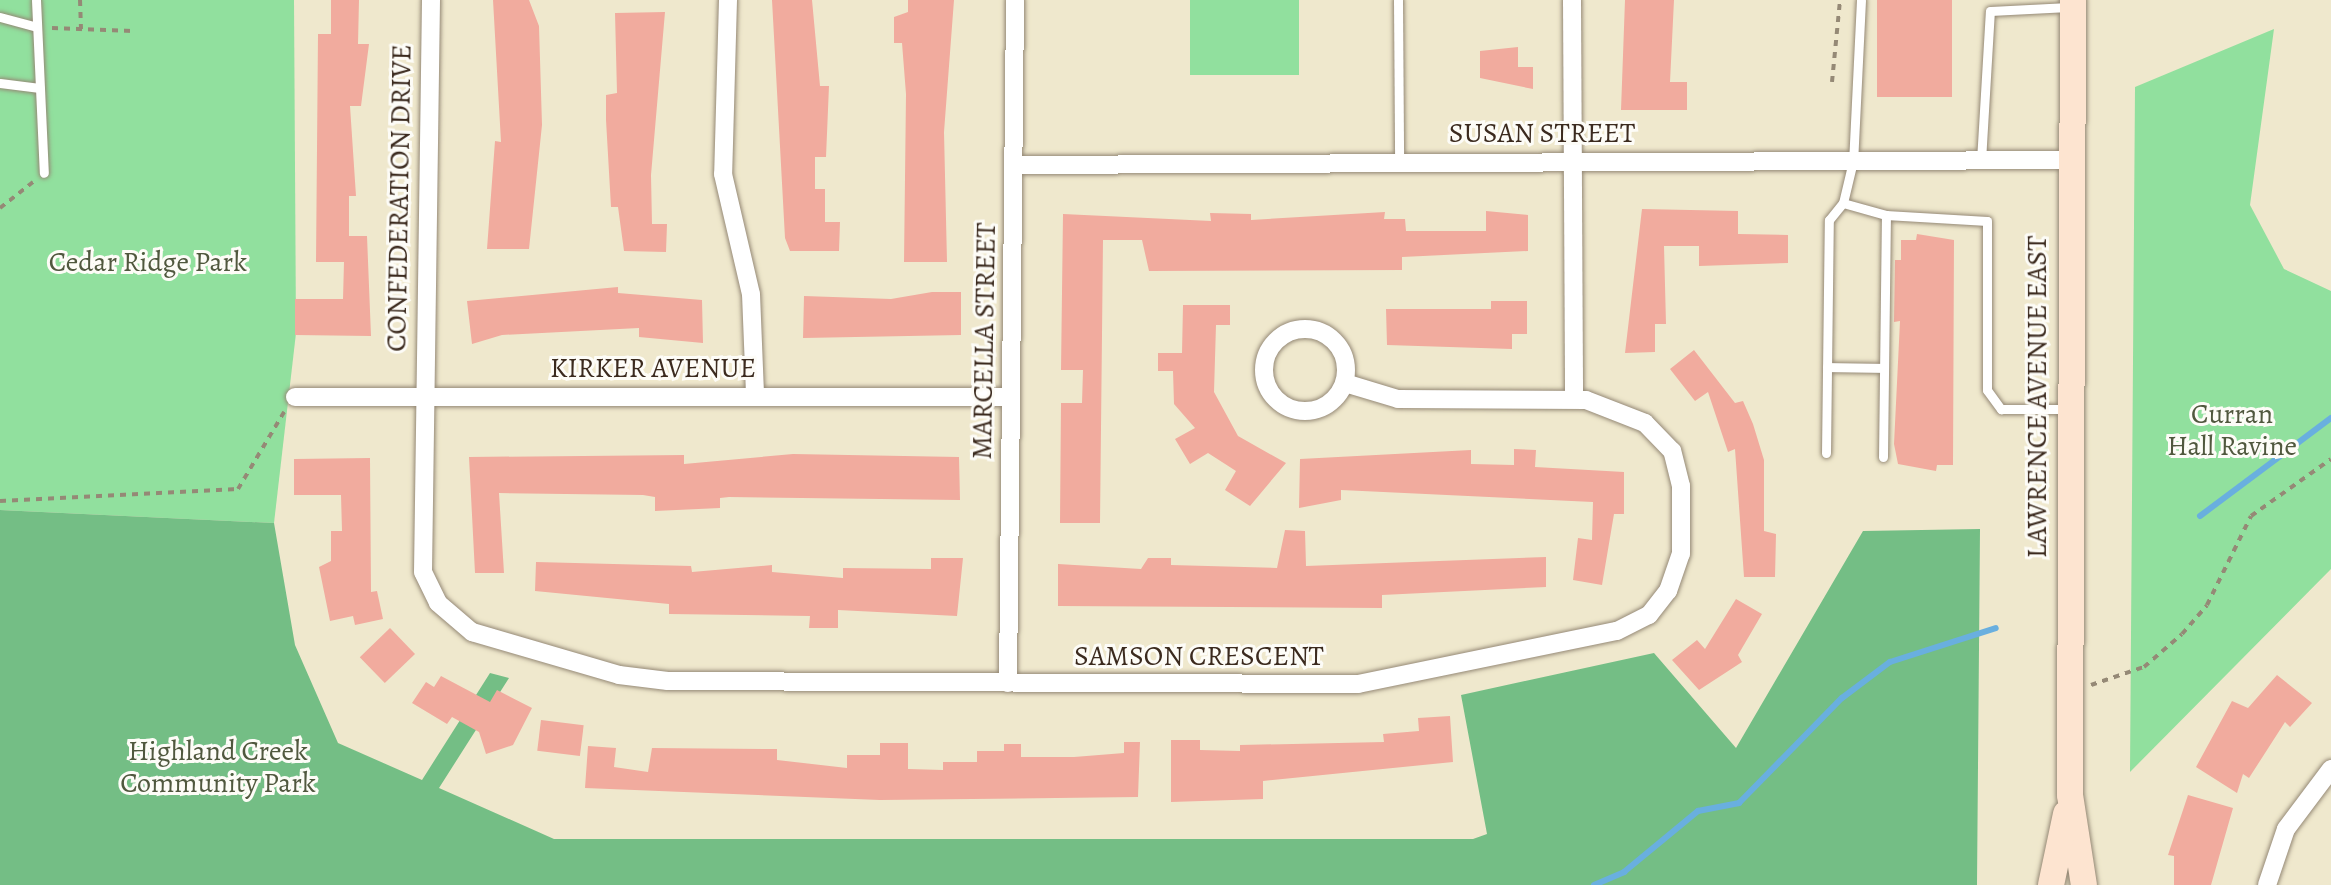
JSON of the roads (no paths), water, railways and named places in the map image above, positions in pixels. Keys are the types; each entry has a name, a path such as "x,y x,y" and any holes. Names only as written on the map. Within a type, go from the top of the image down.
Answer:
{"main road":[{"name":"LAWRENCE AVENUE EAST","path":"2073,4 2068,409 2070,795 2084,885"},
{"name":"LAWRENCE AVENUE EAST","path":"2051,885 2070,795"}],"street":[{"name":"CONFEDERATION DRIVE","path":"422,397 431,0"},
{"path":"728,0 723,174 751,294 755,395"},
{"name":"MARCELLA STREET","path":"1008,683 1015,0"},
{"path":"1345,383 1398,399 1574,399 1572,0"},
{"name":"SUSAN STREET","path":"1014,165 2070,160"},
{"path":"1315,330 1344,356 1345,383 1328,404 1302,412 1269,389 1264,362 1289,332 1315,330"},
{"name":"KIRKER AVENUE","path":"295,397 1011,397"},
{"name":"SAMSON CRESCENT","path":"422,397 423,572 438,603 472,632 642,679 1358,684 1627,626 1649,615 1668,591 1681,554 1681,486 1672,451 1653,429 1574,399"},
{"path":"2267,885 2286,829 2331,769"}],"lane":[{"path":"36,0 44,173"},
{"path":"1398,0 1399,162"},
{"path":"1826,453 1829,220 1843,203 1853,161 1861,0"},
{"path":"1981,161 1990,11 2073,4"},
{"path":"0,17 37,27"},
{"path":"0,83 40,88"},
{"path":"1843,203 1886,215 1987,221 1987,390 2001,409 2068,409"},
{"path":"1883,457 1886,215"},
{"path":"1827,367 1884,368"}],"waterway":[{"path":"2200,516 2331,418"},
{"path":"1594,885 1624,872 1698,811 1739,803 1842,698 1890,662 1996,628"}],"park label":[{"name":"Cedar Ridge Park","path":"148,262"},
{"name":"Curran Hall Ravine","path":"2232,430"},
{"name":"Highland Creek Community Park","path":"218,767"}]}
